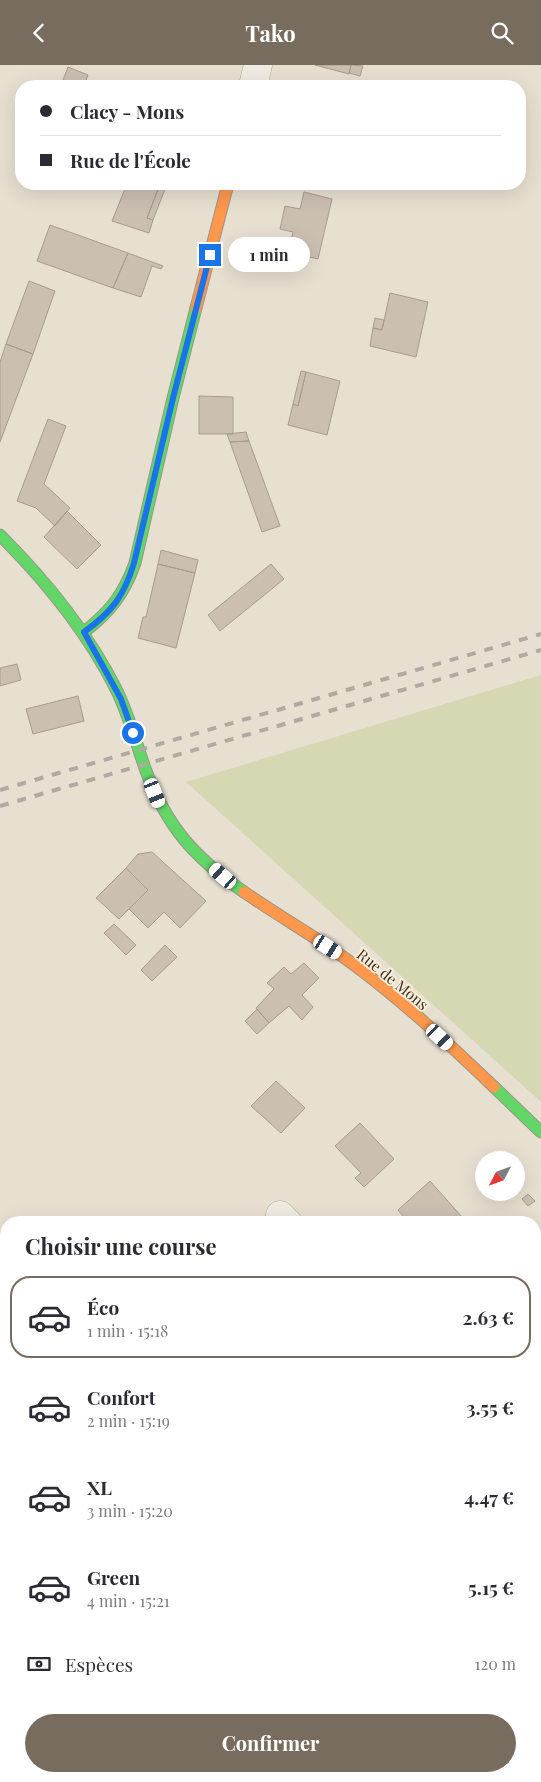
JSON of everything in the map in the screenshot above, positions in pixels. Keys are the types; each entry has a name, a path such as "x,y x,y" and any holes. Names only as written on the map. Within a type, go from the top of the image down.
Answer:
{"street":[{"path":"254,80 258,65"},
{"path":"84,632 110,611 128,583 226,190"},
{"name":"Rue de Mons","path":"0,535 47,582 84,632 121,699 161,807 177,832 223,876 352,964 388,993 428,1027 541,1132"}],"green space":[{"path":"541,675 541,1102 186,782"}],"building":[{"path":"315,65 351,65 349,74"},
{"path":"351,65 363,66 360,76 349,73"},
{"path":"68,67 88,75 86,80 63,80"},
{"path":"125,190 158,190 147,218 153,220 149,233 112,221"},
{"path":"158,190 165,190 153,220 147,218"},
{"path":"304,192 332,199 318,259 288,252 293,232 280,229 285,206 300,209"},
{"path":"50,225 128,253 113,288 37,261"},
{"path":"128,253 163,266 161,269 152,266 141,297 113,288"},
{"path":"29,281 55,291 33,354 6,344"},
{"path":"390,293 428,302 416,357 370,346 373,328 382,330"},
{"path":"375,318 384,320 382,330 373,328"},
{"path":"6,344 33,354 0,442 0,362"},
{"path":"301,371 306,372 298,406 293,404"},
{"path":"306,372 340,381 327,435 288,425 293,404 298,406"},
{"path":"199,396 233,397 233,434 199,434"},
{"path":"48,419 66,426 44,484 70,508 55,526 36,508 17,501"},
{"path":"246,432 249,441 230,442 227,434"},
{"path":"249,441 280,526 262,532 230,442"},
{"path":"67,511 101,545 77,569 44,537"},
{"path":"161,550 198,560 195,573 158,564"},
{"path":"158,564 195,573 176,648 138,638 143,617 146,617"},
{"path":"271,564 284,579 220,631 208,615"},
{"path":"17,664 21,680 0,686 0,668"},
{"path":"78,696 84,721 33,734 26,709"},
{"path":"152,852 206,901 180,928 164,912 148,928 129,909 148,890 126,868 138,854"},
{"path":"126,868 148,890 119,919 96,898"},
{"path":"114,924 136,945 126,955 104,933"},
{"path":"165,945 177,957 152,981 141,970"},
{"path":"304,963 319,978 302,995 313,1007 302,1020 289,1006 269,1023 256,1008 274,989 267,983 284,967 291,974"},
{"path":"257,1009 269,1023 257,1034 245,1021"},
{"path":"276,1081 305,1108 281,1133 251,1106"},
{"path":"360,1123 394,1159 364,1187 355,1178 361,1173 335,1146"},
{"path":"430,1181 461,1216 403,1216 398,1210"},
{"path":"528,1194 535,1201 528,1206 524,1201"}],"railway":[{"path":"0,790 541,634"},
{"path":"0,806 541,650"}],"traffic: fast":[{"path":"84,632 109,610 115,602 126,584 135,563 196,308"},
{"path":"0,535 64,607 105,668 125,709 154,791 173,825 197,854 244,892"},
{"path":"494,1087 541,1132"}],"traffic: slow":[{"path":"196,308 226,190"},
{"path":"244,892 326,945 372,978 425,1023 494,1087"}],"route":[{"path":"133,733 121,699 84,632 110,611 121,597 128,583 210,255"}]}
